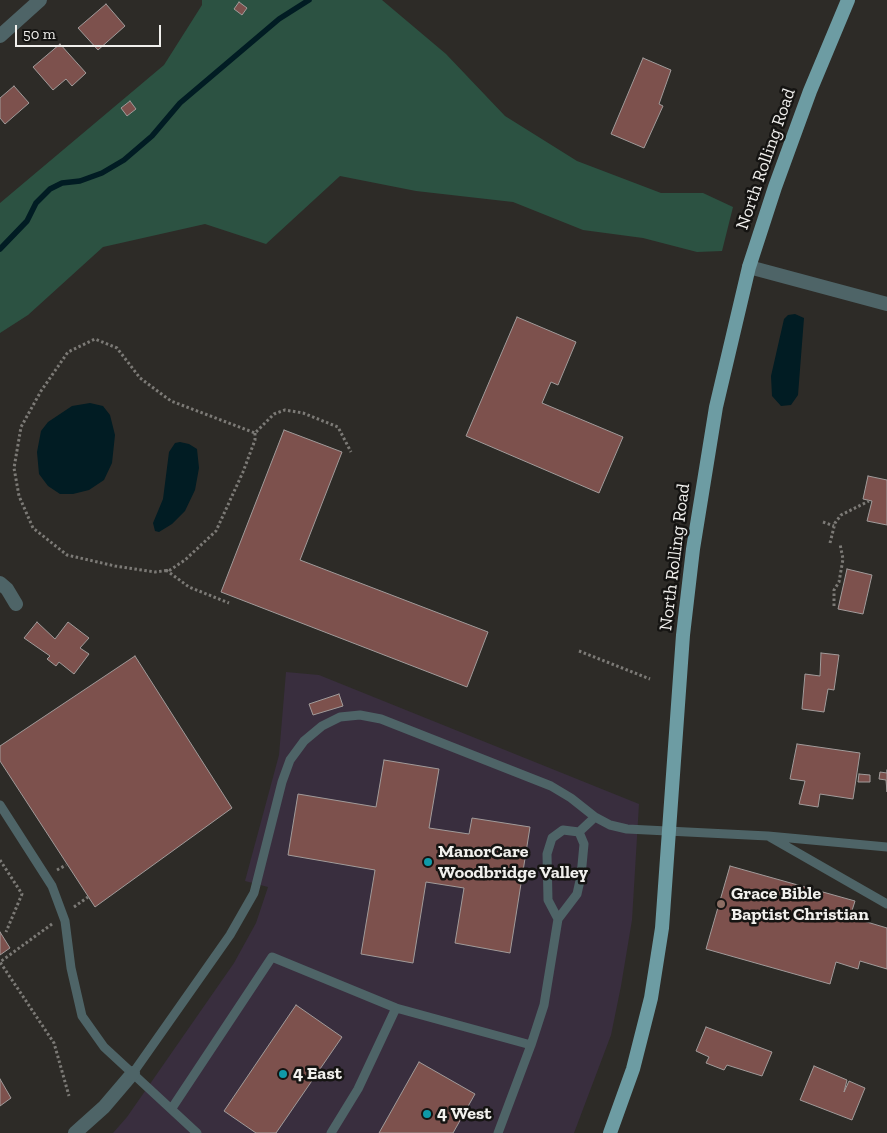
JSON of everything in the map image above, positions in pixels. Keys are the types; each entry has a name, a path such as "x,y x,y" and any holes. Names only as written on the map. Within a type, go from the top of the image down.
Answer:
{"main road":[{"name":"North Rolling Road","path":"610,1133 633,1069 651,998 662,928 683,635 693,549 716,407 749,267 796,127 848,0"}],"street":[{"path":"0,36 40,0"},
{"path":"749,267 887,304"},
{"path":"0,583 16,604"},
{"path":"75,1133 104,1107 133,1073"}],"lane":[{"path":"133,1073 244,913 254,893 261,872 282,782 290,760 304,741 322,726 340,717 360,715 381,719 551,786 572,798 595,817 610,825 627,829 768,836 887,847"},
{"path":"0,805 52,886 65,921 82,1016 104,1047 197,1133"},
{"path":"579,832 595,817"},
{"path":"558,919 548,900 547,854 552,838 563,830 579,832"},
{"path":"498,1133 544,1005 558,919 577,894 584,844 579,832"},
{"path":"768,836 887,904"},
{"path":"172,1108 272,957 396,1008 531,1045"},
{"path":"331,1133 358,1089 396,1008"}],"path":[{"path":"255,433 170,401 140,378 117,348 95,339 68,352 41,391 21,427 14,468 19,496 33,528 68,555 115,566 155,572 166,570 185,560 216,532 243,472 255,440 255,433 274,414 285,410 303,413 338,427 351,452"},
{"path":"830,543 834,526 841,515 869,501"},
{"path":"823,522 834,526"},
{"path":"834,606 834,590 839,582 843,559 840,544"},
{"path":"166,570 189,587 229,603"},
{"path":"579,651 650,679"},
{"path":"0,860 22,894 6,932"},
{"path":"73,908 88,897"},
{"path":"52,923 0,962 54,1043 69,1096"}],"shaded area":[{"path":"286,672 319,675 639,804 632,920 621,986 611,1035 574,1133 113,1133 127,1117 234,963 256,923 268,887 245,881 279,755"}],"green space":[{"path":"202,0 382,0 446,54 505,116 577,161 661,193 703,193 733,207 722,251 697,252 643,238 583,230 513,202 416,191 340,176 266,244 205,224 103,247 28,315 0,333 0,203 164,65 202,5"}],"water":[{"path":"795,314 804,318 798,395 791,405 781,406 772,396 771,376 784,319 788,315"},
{"path":"90,403 103,406 110,415 115,435 112,463 104,480 89,490 73,494 60,494 48,486 39,474 37,452 41,431 48,422 72,406"},
{"path":"175,443 189,444 197,449 199,468 195,490 185,511 172,524 159,532 155,531 153,523 163,499 169,452"}],"building":[{"path":"239,2 247,8 242,15 234,9"},
{"path":"106,4 125,26 98,50 78,28"},
{"path":"60,44 86,73 72,86 66,79 53,90 33,67"},
{"path":"643,58 671,70 659,104 663,106 644,148 611,134"},
{"path":"14,86 29,103 5,124 0,118 0,98"},
{"path":"130,101 136,109 127,116 121,108"},
{"path":"517,317 576,342 558,385 551,382 542,403 623,437 599,493 466,436"},
{"path":"284,430 342,452 300,560 488,632 467,687 221,592"},
{"path":"868,476 887,480 887,525 867,521 872,501 863,499"},
{"path":"847,569 872,575 863,614 838,609"},
{"path":"37,622 55,639 68,622 89,638 80,648 89,654 74,674 59,662 56,666 47,659 50,656 24,638"},
{"path":"821,653 839,655 834,690 828,689 824,712 802,709 805,674 820,676"},
{"path":"135,656 232,808 95,907 0,761 0,746"},
{"path":"339,694 343,706 313,715 309,704"},
{"path":"797,744 860,753 853,799 820,794 818,807 799,804 805,781 790,779"},
{"name":"ManorCare Woodbridge Valley","path":"384,760 439,769 429,828 469,834 472,818 530,827 510,953 455,943 464,888 426,882 413,963 361,954 375,870 288,855 298,794 376,807"},
{"path":"880,772 887,773 887,792 886,780 879,779"},
{"path":"859,774 870,775 870,782 858,782"},
{"path":"730,866 855,901 850,917 887,928 887,969 860,961 858,969 836,962 830,984 706,949"},
{"path":"0,932 10,948 0,955"},
{"name":"4 East","path":"296,1005 342,1037 276,1133 256,1133 224,1111"},
{"path":"706,1027 772,1052 762,1076 727,1065 724,1070 706,1063 709,1057 696,1051"},
{"name":"4 West","path":"419,1062 475,1094 453,1133 379,1133"},
{"path":"814,1066 847,1080 844,1092 849,1081 865,1088 852,1120 800,1100"},
{"path":"0,1079 11,1098 0,1106"}],"waterway":[{"path":"0,249 27,221 36,203 50,189 62,183 80,181 102,173 124,160 152,136 180,103 279,19 309,0"}],"place":[{"name":"ManorCare Woodbridge Valley","path":"428,862"},
{"name":"Grace Bible Baptist Christian","path":"721,904"},
{"name":"4 East","path":"283,1074"},
{"name":"4 West","path":"427,1114"}]}
